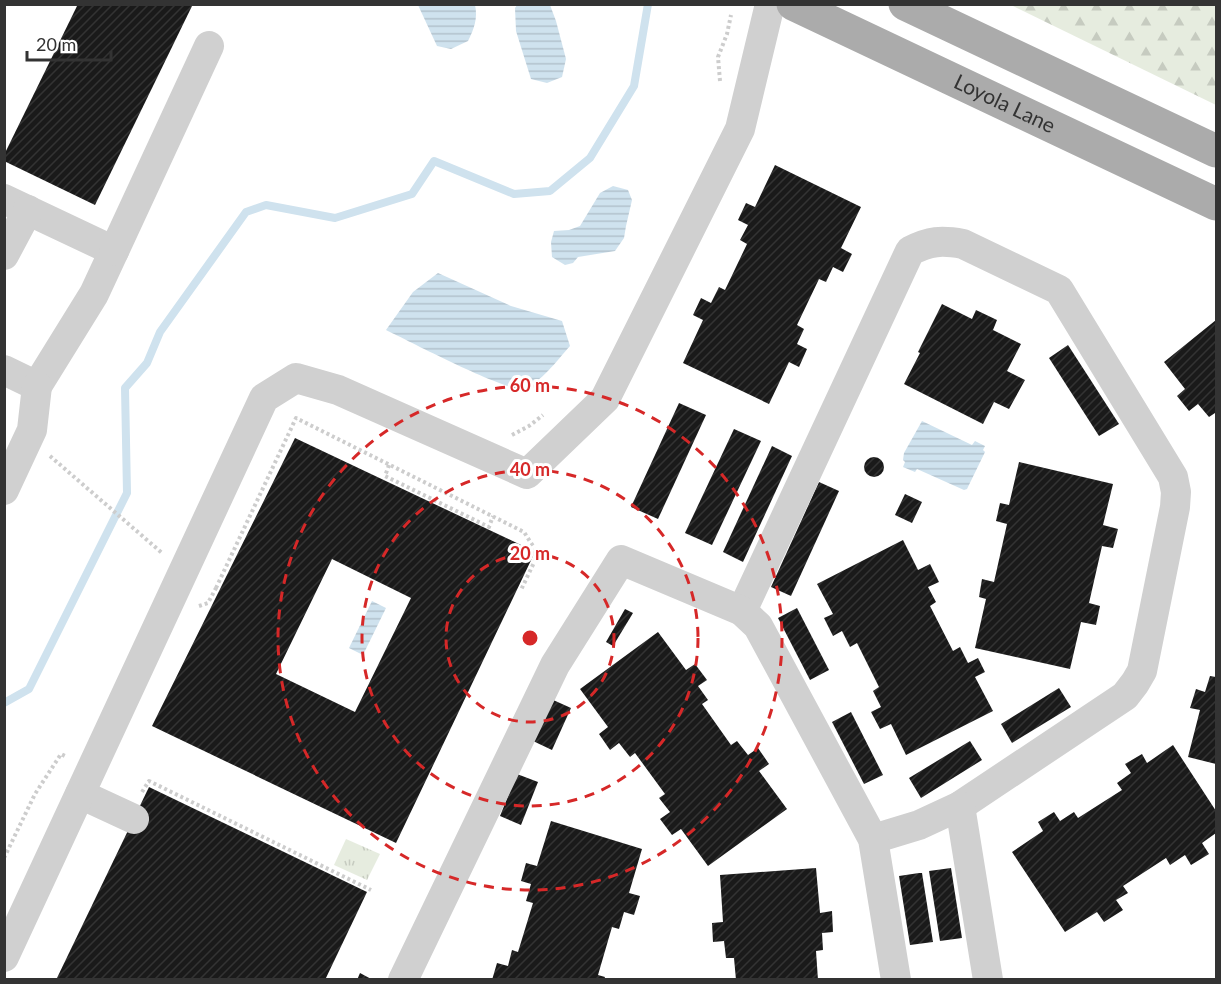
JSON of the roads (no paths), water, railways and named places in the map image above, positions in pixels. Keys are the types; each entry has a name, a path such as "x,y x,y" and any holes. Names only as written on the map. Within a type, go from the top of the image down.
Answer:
{"main road":[{"name":"Loyola Lane","path":"793,4 1216,204"},
{"path":"905,4 1216,152"},
{"path":"1122,158 1143,116"},
{"path":"1164,178 1185,136"}],"lane":[{"path":"4,957 264,398 296,378 338,390 527,474 605,399 740,129 770,4"},
{"path":"4,490 32,430 37,386 94,294 210,46"},
{"path":"4,255 16,204 114,251"},
{"path":"742,611 910,251 924,244 955,242 1059,290 1173,477 1176,492 1175,507 1142,671 1125,696 960,806 919,825 873,839"},
{"path":"4,370 37,386"},
{"path":"403,980 555,665 621,560 742,611 759,626 873,839 896,980"},
{"path":"80,794 136,809"},
{"path":"960,806 988,980"}],"water":[{"path":"418,5 475,5 475,23 468,41 451,49 437,46"},
{"path":"517,5 550,5 566,59 562,77 547,83 531,79 516,31 515,8"},
{"path":"613,186 628,190 632,200 624,238 615,251 578,257 573,263 565,265 552,257 551,242 554,231 569,230 580,226 600,193"},
{"path":"438,273 511,306 562,321 570,346 542,377 522,388 512,387 477,374 386,330 413,292"},
{"path":"922,421 972,445 975,441 985,446 983,450 985,452 967,489 964,490 917,469 915,472 903,467 904,453"},
{"path":"372,601 386,608 363,655 349,648"}],"waterway":[{"path":"4,703 29,689 127,493 125,388 147,363 160,332 246,212 266,205 335,218 412,194 434,161 514,194 550,191 590,158 634,86 648,4"}]}
